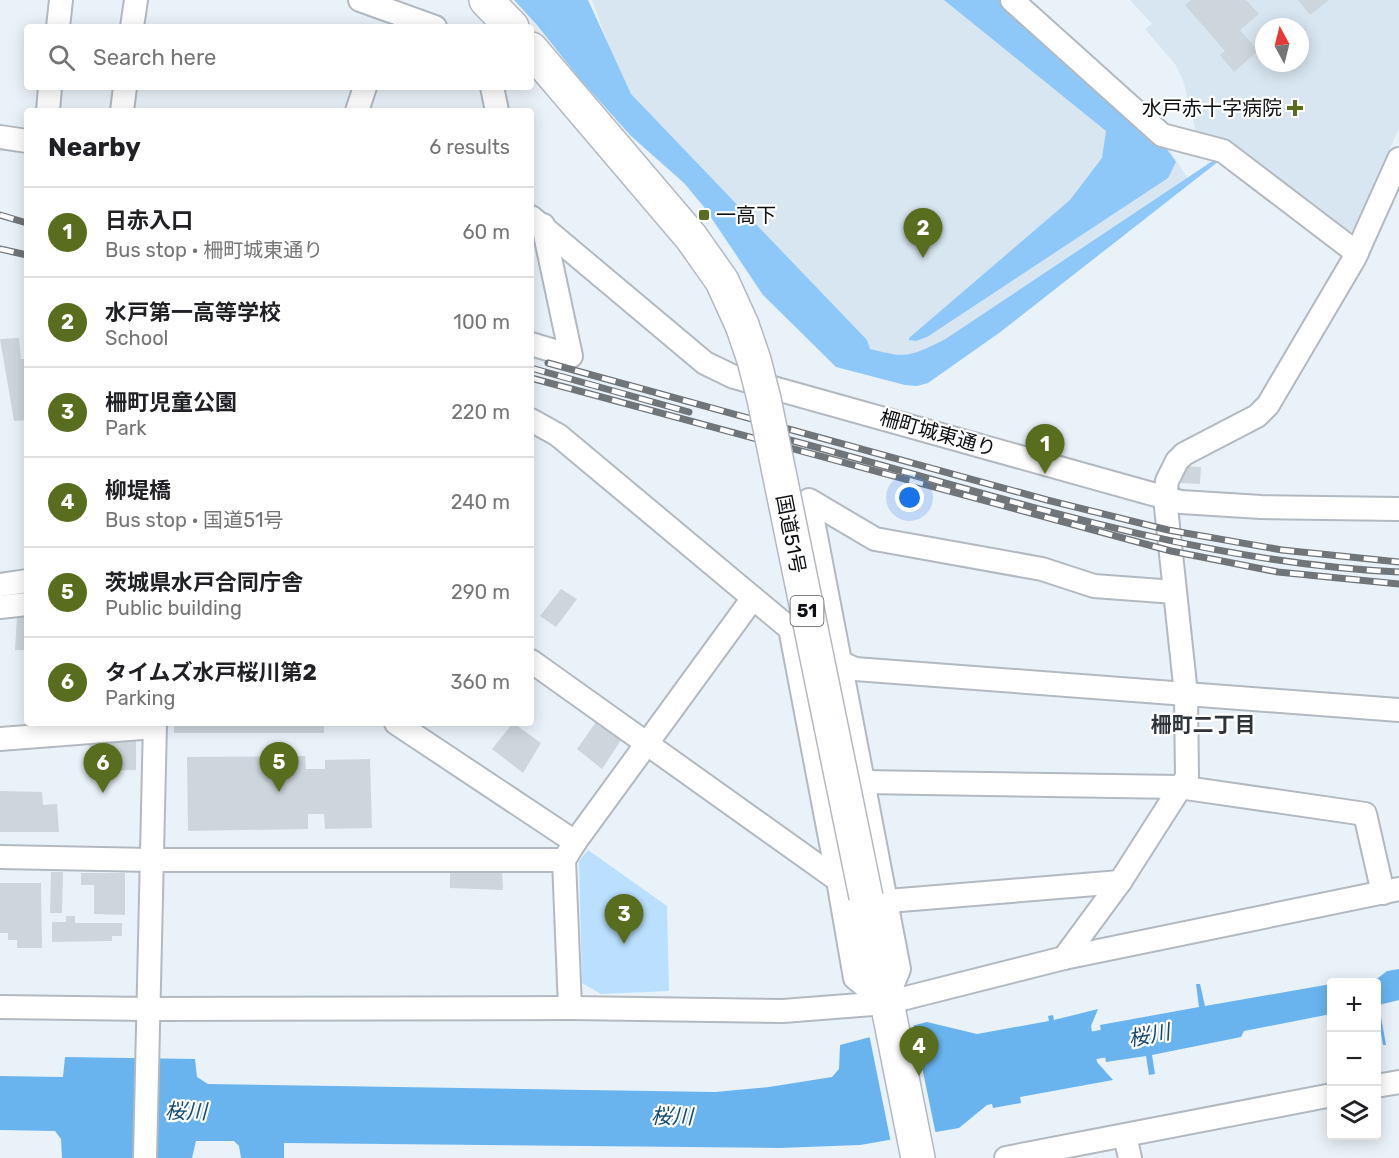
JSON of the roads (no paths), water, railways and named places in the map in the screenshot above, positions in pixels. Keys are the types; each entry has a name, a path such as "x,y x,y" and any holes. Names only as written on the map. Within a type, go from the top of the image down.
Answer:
{"highway":[{"path":"486,0 509,24"},
{"name":"国道51号","path":"534,53 691,237 722,281 754,360 877,899 888,1013 916,1152"}],"street":[{"path":"58,24 61,0"},
{"path":"132,24 136,0"},
{"path":"360,0 385,19 416,24"},
{"path":"1012,0 1162,135 1222,151 1357,253"},
{"path":"48,108 50,90"},
{"path":"122,108 125,90"},
{"path":"358,108 363,90"},
{"path":"493,90 496,108"},
{"path":"0,137 24,141"},
{"path":"1064,958 1120,882 1187,777 1186,694 1165,498 1167,481 1177,461 1185,454 1257,416 1279,390 1357,253 1399,159"},
{"path":"534,345 571,356 537,221"},
{"name":"柵町城東通り","path":"537,221 705,363 722,373 1165,498 1213,505 1399,508"},
{"path":"534,422 558,435 822,654 855,669 1399,710"},
{"path":"1120,882 877,899 863,782 809,500 875,539 1042,569 1094,586 1175,592"},
{"path":"0,585 24,581"},
{"path":"570,1008 570,851 753,598"},
{"path":"0,607 24,604"},
{"path":"790,628 855,978 888,1013"},
{"path":"534,663 838,880"},
{"path":"0,739 144,726"},
{"path":"145,1158 155,726"},
{"path":"403,726 570,851"},
{"path":"0,1007 570,1008 888,1013 1064,958 1391,891 1365,814 1179,788 863,782"},
{"path":"0,858 152,860 570,851"},
{"path":"1381,1085 1399,1082"},
{"path":"1006,1158 1327,1096"},
{"path":"1125,1136 1130,1158"}],"water":[{"path":"1399,969 1399,1000 1381,1004 1381,978 1378,978 1387,971"},
{"path":"1196,984 1200,984 1205,1006 1327,985 1327,1015 1244,1031 1241,1037 1152,1055 1155,1074 1149,1075 1146,1056 1106,1062 1100,1025 1199,1007"},
{"path":"1098,1009 1091,1026 1097,1062 1113,1080 1020,1097 1021,1103 993,1108 992,1104 987,1105 959,1128 860,1145 779,1148 284,1143 284,1158 241,1158 239,1146 234,1141 196,1141 192,1158 62,1158 61,1139 55,1131 0,1130 0,1076 63,1077 65,1057 195,1059 197,1077 208,1084 715,1092 769,1087 832,1077 839,1069 840,1045 927,1022 977,1034 1049,1021 1048,1016 1053,1015 1054,1020"},
{"path":"1381,1016 1386,1045 1383,1045 1381,1034"}],"waterway":[{"name":"桜川","path":"1056,1052 1141,1037"}],"railway":[{"path":"0,215 24,222"},
{"path":"0,249 24,254"},
{"path":"548,363 1047,500 1168,530 1282,550 1399,562"},
{"path":"534,369 689,412"},
{"path":"534,379 1171,551 1278,572 1399,584"},
{"path":"767,434 1080,520 1159,538 1238,554 1318,565 1399,572"}],"place":[{"name":"水戸赤十字病院","path":"1295,108"},
{"name":"一高下","path":"704,215"},
{"name":"水戸第一高等学校","path":"923,258"},
{"name":"日赤入口","path":"1045,474"},
{"name":"茨城県水戸合同庁舎","path":"279,792"},
{"name":"タイムズ水戸桜川第2","path":"103,793"},
{"name":"柵町児童公園","path":"624,944"},
{"name":"柳堤橋","path":"919,1076"}],"district":[{"name":"柵町二丁目","path":"1203,724"}]}
